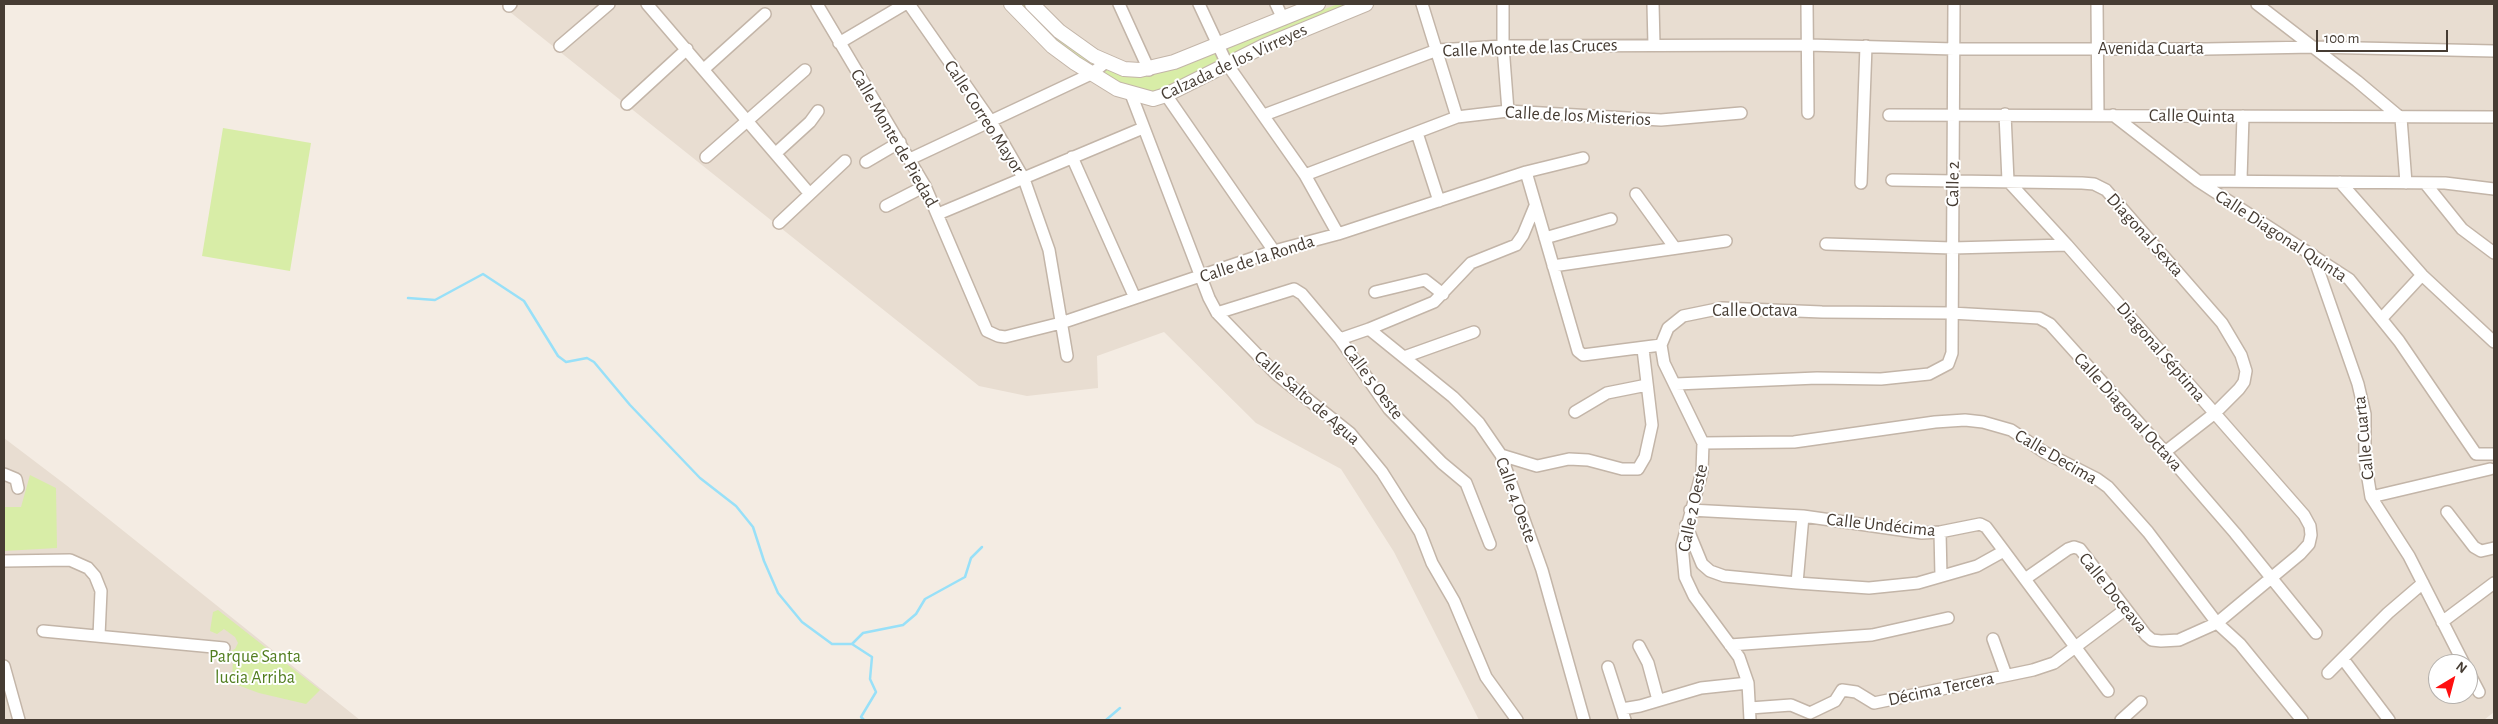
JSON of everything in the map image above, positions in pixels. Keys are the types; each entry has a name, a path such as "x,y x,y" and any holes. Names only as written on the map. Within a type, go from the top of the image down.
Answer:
{"street":[{"path":"560,46 609,4"},
{"name":"Calle Monte de Piedad","path":"817,4 925,186 987,331"},
{"path":"839,43 907,4"},
{"name":"Calle Correo Mayor","path":"907,4 990,120 1024,179 1049,250 1067,356"},
{"name":"Calzada de los Virreyes","path":"1011,4 1052,46 1091,74 1117,89 1153,99 1166,95 1227,64 1366,4"},
{"name":"Calzada de los Virreyes","path":"1032,4 1059,32 1106,62 1124,68 1149,70 1318,4"},
{"path":"1119,4 1149,70"},
{"path":"1199,4 1227,64 1305,175 1338,234"},
{"path":"1276,4 1283,19"},
{"path":"1422,4 1456,117"},
{"path":"1503,4 1503,46 1508,111"},
{"path":"1653,4 1654,45"},
{"path":"1807,4 1808,113"},
{"name":"Calle 2","path":"1676,384 1817,378 1881,379 1929,374 1948,364 1952,352 1954,4"},
{"path":"2097,4 2099,48 2098,115"},
{"path":"2257,4 2314,47 2401,118 2406,183"},
{"path":"652,6 809,193"},
{"path":"704,69 765,14"},
{"name":"Calle Monte de las Cruces","path":"1264,115 1437,50 1503,46 1808,45"},
{"name":"Avenida Cuarta","path":"1808,45 1954,49 2314,47 2494,51"},
{"path":"1861,183 1866,46"},
{"path":"627,104 687,49"},
{"path":"910,159 1091,74 1106,62"},
{"path":"706,157 805,70"},
{"name":"Calle Salto de Agua","path":"1131,94 1201,277 1217,313 1276,374 1350,434 1382,472 1420,532 1432,563 1454,601 1486,677 1517,720"},
{"path":"1166,95 1274,251"},
{"path":"776,153 810,122 818,111"},
{"name":"Calle de los Misterios","path":"1305,175 1456,117 1508,111 1661,120 1742,113"},
{"path":"2005,114 2008,181"},
{"name":"Calle Quinta","path":"1889,115 2494,117"},
{"name":"Calle Diagonal Quinta","path":"2114,115 2198,181 2349,279 2382,318 2476,454 2494,454"},
{"path":"2241,179 2243,116"},
{"path":"938,214 1143,128"},
{"path":"1417,132 1439,201"},
{"path":"866,162 900,142"},
{"path":"1072,158 1135,298"},
{"name":"Calle de la Ronda","path":"987,331 1005,337 1061,323 1274,251 1338,234 1526,172 1583,158"},
{"path":"779,223 845,161"},
{"path":"1526,172 1578,351 1589,356 1661,345"},
{"path":"2198,181 2241,179 2470,184 2494,189"},
{"name":"Diagonal Sexta","path":"1892,180 2082,183 2094,184 2106,190 2204,300 2222,323 2240,355 2246,371 2244,382 2215,413"},
{"name":"Diagonal Séptima","path":"2008,181 2215,413 2304,515 2310,526"},
{"path":"2340,182 2422,275 2494,342"},
{"path":"2425,183 2462,230 2494,253"},
{"path":"886,206 925,186"},
{"path":"1636,194 1674,248"},
{"path":"1340,339 1369,330 1434,302 1444,294 1471,262 1516,245 1523,235 1535,206"},
{"path":"1545,238 1611,219"},
{"path":"1553,266 1726,241"},
{"path":"1826,244 1952,248 2067,245"},
{"name":"Calle Cuarta","path":"2314,255 2358,384 2365,414 2365,460 2371,497 2409,556 2459,654"},
{"path":"2382,318 2422,275"},
{"path":"1375,292 1425,280 1444,294"},
{"name":"Calle 5 Oeste","path":"1217,313 1294,289 1302,294 1340,339 1389,409 1442,463 1466,483 1490,544"},
{"name":"Calle Octava","path":"1661,345 1668,328 1683,316 1722,308 1822,312 1951,313"},
{"name":"Calle Diagonal Octava","path":"1951,313 2026,316 2039,318 2050,324 2165,452 2316,633"},
{"name":"Calle 4 Oeste","path":"1369,330 1453,396 1479,423 1501,455 1542,570 1584,720"},
{"path":"1404,357 1474,332"},
{"name":"Calle 2 Oeste","path":"1661,345 1664,363 1676,384 1703,443 1702,472 1690,510 1682,545 1685,577 1694,596 1739,657 1748,684 1750,720"},
{"path":"1501,455 1537,466 1575,459 1588,460 1622,469 1638,468 1645,457 1652,425 1643,349"},
{"path":"1575,412 1607,393 1647,384"},
{"path":"2165,452 2215,413"},
{"name":"Calle Decima","path":"1703,443 1794,442 1935,422 1965,420 1984,422 2012,430 2044,452 2097,479 2108,487 2148,532 2217,623 2240,644 2302,720"},
{"path":"2371,497 2490,469"},
{"path":"4,474 16,478 18,488"},
{"name":"Calle Undécima","path":"1690,510 1803,516 1922,533 1940,532 1980,524 1986,528 2004,551 2108,692"},
{"path":"2447,512 2474,547 2481,552 2494,548"},
{"path":"1797,583 1803,516"},
{"path":"1686,525 1702,564 1710,572 1724,576 1797,583 1869,588 1918,583 1977,566 2004,551"},
{"name":"Calle Doceava","path":"2025,579 2074,547 2084,553 2142,631 2152,640 2179,640 2217,623 2271,578 2309,544 2310,526"},
{"path":"1940,532 1941,576"},
{"path":"4,561 70,560 88,568 95,576 101,591 99,636"},
{"path":"2442,622 2494,583"},
{"path":"2328,673 2388,613 2423,584"},
{"name":"Décima Tercera","path":"1750,708 1791,705 1810,713 1835,701 1842,690 1856,692 1874,703 2033,670 2054,663 2075,645 2126,609"},
{"path":"1730,645 1872,635 1948,618"},
{"path":"43,631 224,648"},
{"path":"1992,639 2006,675"},
{"path":"1639,646 1648,663 1658,700"},
{"path":"2343,659 2389,720"},
{"path":"4,666 19,720"},
{"path":"1608,667 1626,720"},
{"path":"1622,708 1701,688 1748,684"},
{"path":"2121,720 2141,702"}],"shaded area":[{"path":"500,4 2494,4 2494,712 2484,720 1479,720 1394,552 1341,469 1256,423 1164,332 1097,356 1098,388 1027,396 979,386"},
{"path":"4,438 66,485 360,720 4,720"}],"green space":[{"path":"1009,4 1031,4 1128,73 1155,74 1338,4 1377,4 1232,63 1172,95 1116,90"},
{"path":"223,128 311,143 290,271 202,256"},
{"path":"30,475 56,488 57,548 4,551 4,507 21,507"},
{"name":"Parque Santa lucia Arriba","path":"218,610 320,690 306,704 259,693 232,683 233,657 229,652 235,649 238,643 235,637 224,629 217,634 210,631 213,612"}],"waterway":[{"path":"408,298 435,300 483,274 524,301 558,356 566,362 587,358 594,362 630,405 700,478 736,506 753,527 764,561 778,593 802,622 832,644 852,644 872,657 870,679 876,692 861,717 864,720"},
{"path":"852,644 863,633 903,625 916,614 925,599 965,577 971,558 982,547"},
{"path":"1106,720 1120,708"}]}
